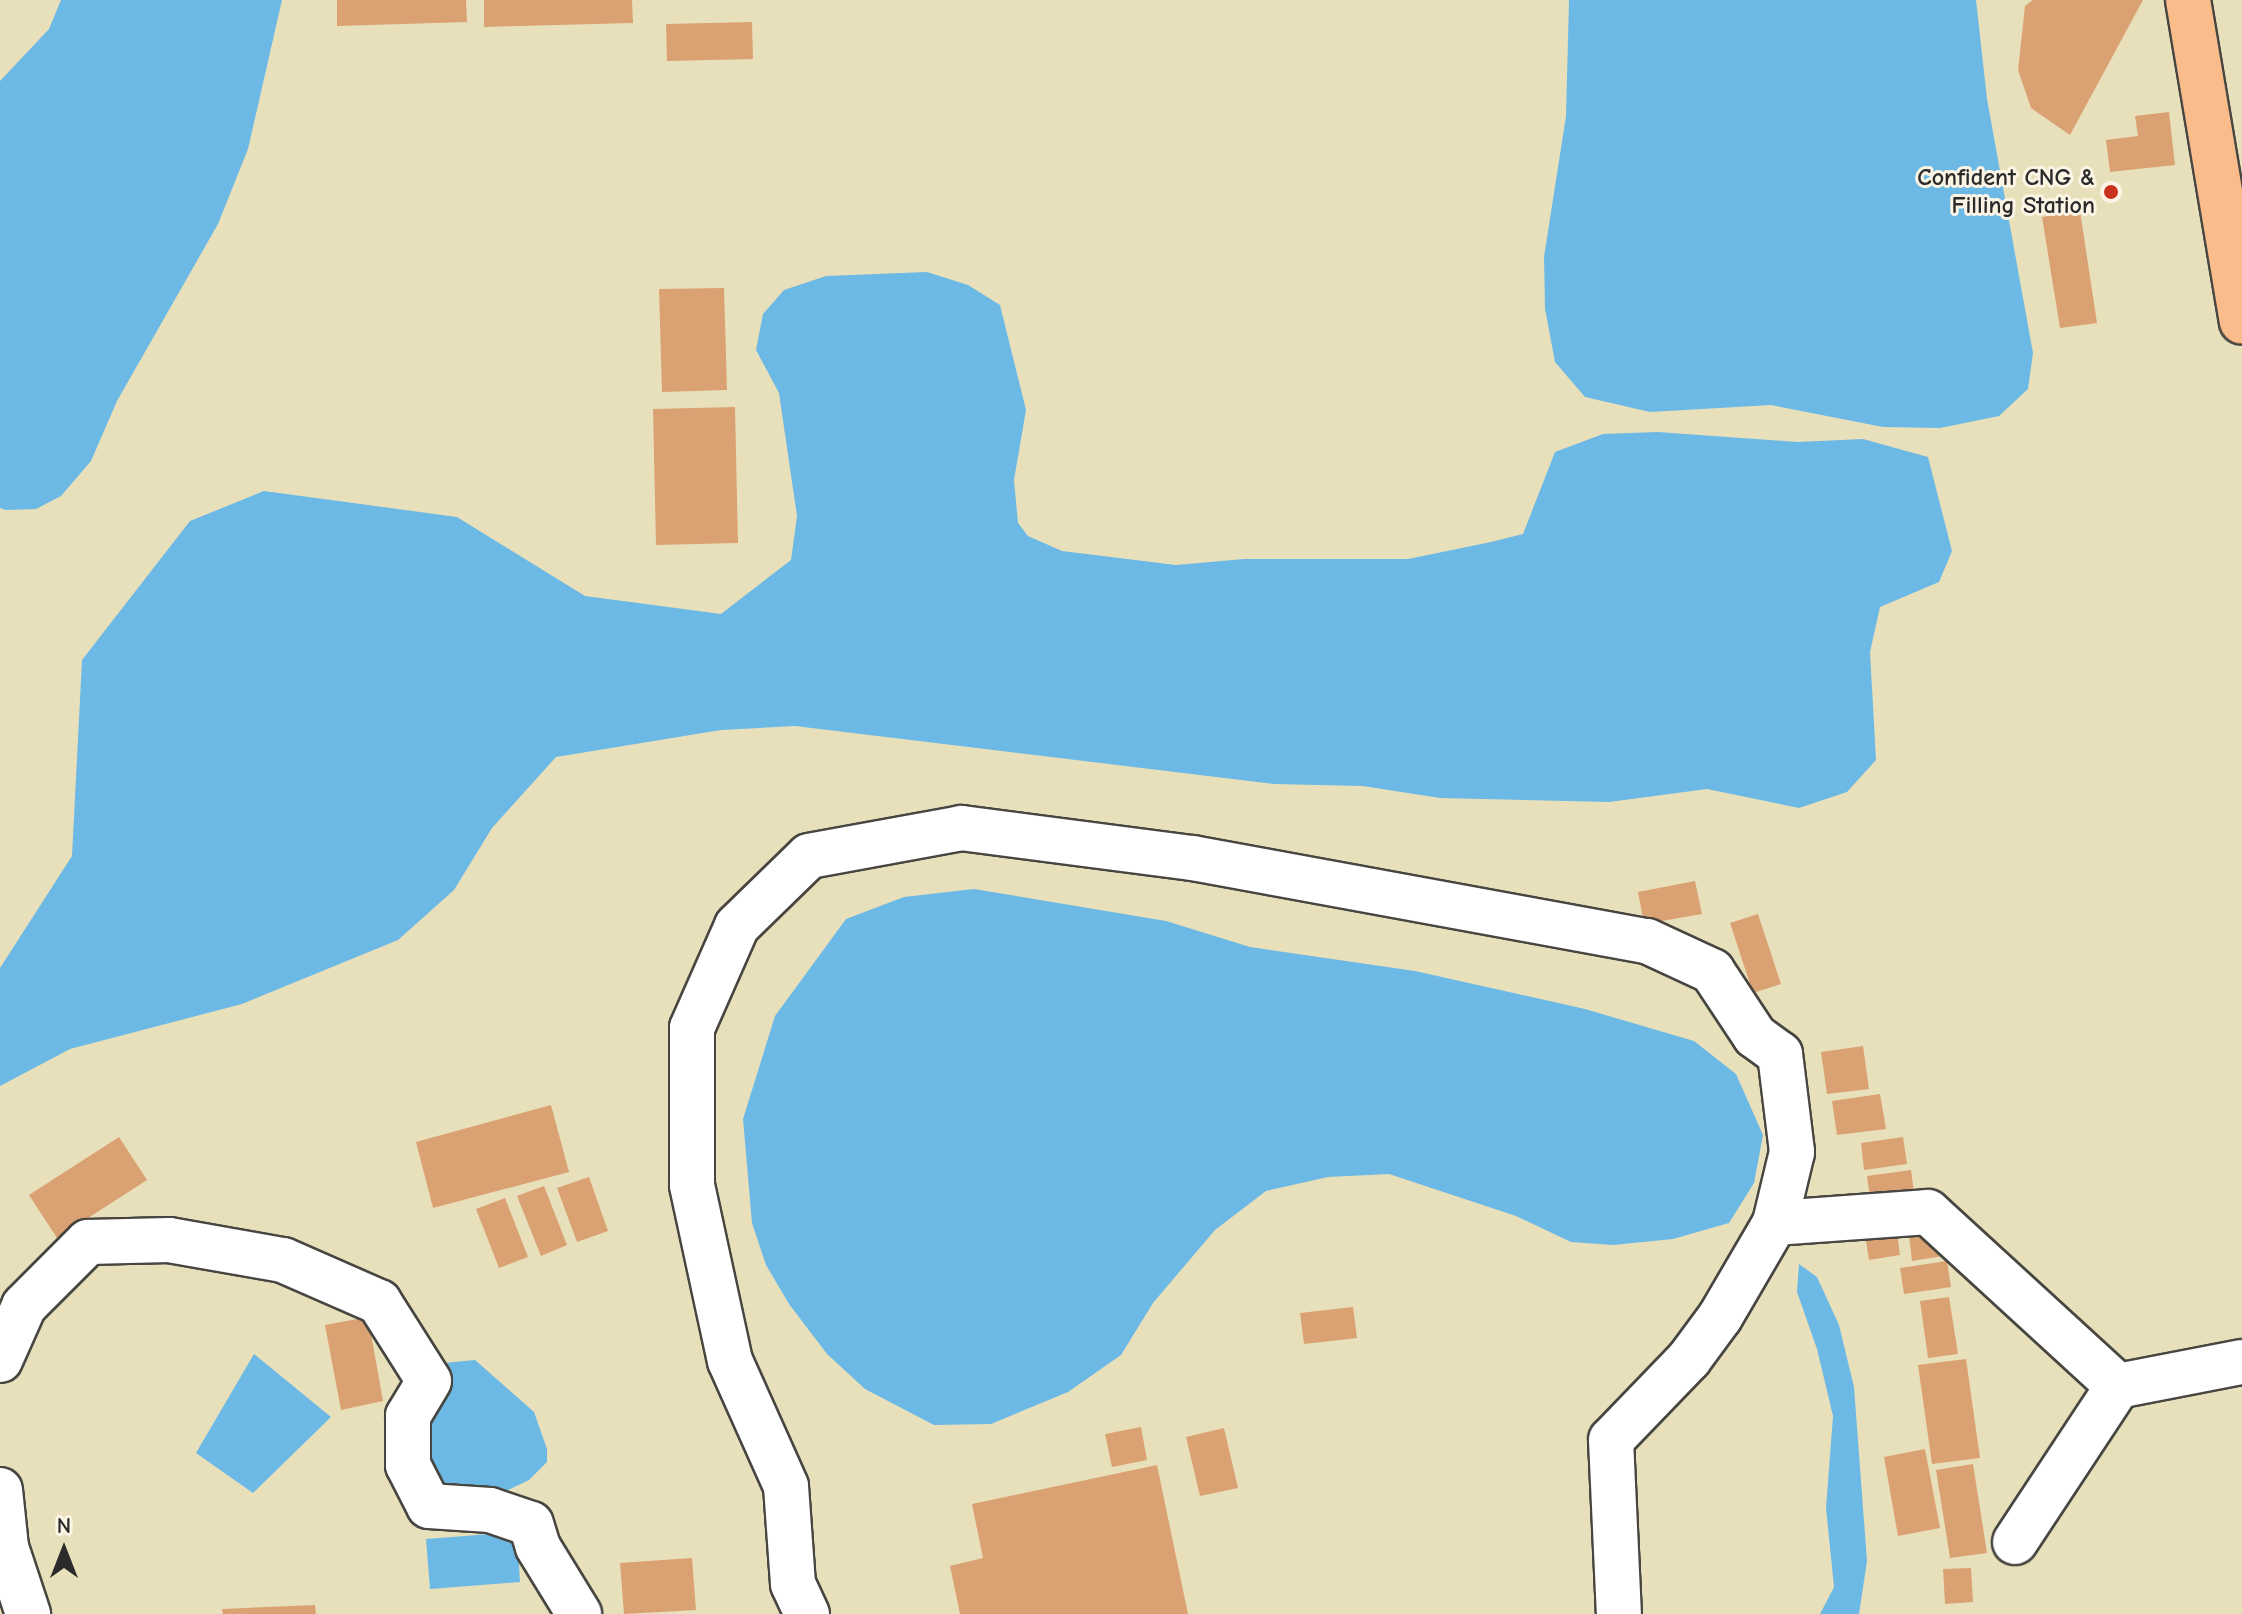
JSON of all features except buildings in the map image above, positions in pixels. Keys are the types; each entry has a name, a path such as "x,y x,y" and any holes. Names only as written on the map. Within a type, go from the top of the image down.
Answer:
{"highway":[{"path":"2188,0 2242,321"}],"street":[{"path":"807,1614 793,1584 786,1486 730,1361 692,1185 692,1028 737,926 809,856 961,828 1193,858 1647,941 1712,971 1755,1036 1780,1054 1792,1152 1775,1223 1713,1328 1611,1440 1619,1614"},
{"path":"1775,1223 1928,1212 2118,1386"},
{"path":"0,1360 24,1306 88,1242 169,1240 283,1260 379,1302 429,1381 408,1416 408,1465 429,1506 490,1510 531,1524 538,1547 579,1614"},
{"path":"2015,1542 2118,1386 2242,1362"},
{"path":"0,1490 6,1547 28,1614"}],"water":[{"path":"61,0 282,0 248,149 218,224 117,401 91,461 61,496 36,509 6,510 0,508 0,81 49,29"},
{"path":"1569,0 1976,0 1987,99 2033,353 2028,389 1999,416 1940,428 1883,427 1771,405 1650,412 1585,397 1555,362 1545,309 1544,257 1566,116"},
{"path":"927,272 968,285 1000,305 1026,410 1014,480 1018,523 1028,536 1062,551 1176,565 1244,559 1408,559 1491,542 1523,534 1555,452 1603,434 1658,432 1798,442 1863,439 1928,457 1952,551 1939,582 1880,607 1870,652 1876,760 1847,792 1799,808 1707,789 1609,802 1440,798 1363,786 1274,784 795,726 721,730 556,757 492,828 454,890 398,940 242,1004 70,1049 0,1086 0,968 72,856 82,660 190,521 264,491 457,517 585,596 721,614 791,560 797,516 779,393 756,350 763,314 784,290 826,276"},
{"path":"974,889 1166,921 1250,947 1415,971 1585,1009 1694,1041 1736,1074 1763,1135 1754,1183 1729,1223 1673,1239 1613,1245 1571,1242 1516,1216 1389,1174 1328,1177 1266,1191 1215,1230 1153,1303 1121,1355 1068,1392 991,1424 934,1425 865,1389 827,1354 789,1304 766,1265 752,1223 743,1119 775,1016 846,919 904,897"},
{"path":"1799,1264 1817,1277 1839,1325 1854,1387 1867,1561 1859,1614 1820,1614 1834,1587 1826,1508 1833,1416 1817,1349 1797,1292"},
{"path":"254,1354 331,1417 253,1493 196,1453"},
{"path":"475,1360 534,1412 547,1449 547,1462 529,1480 491,1498 468,1498 436,1483 424,1452 430,1436 429,1381 444,1363"},
{"path":"517,1532 520,1582 430,1589 426,1539"}],"place":[{"name":"Confident CNG & Filling Station","path":"2111,192"}]}
